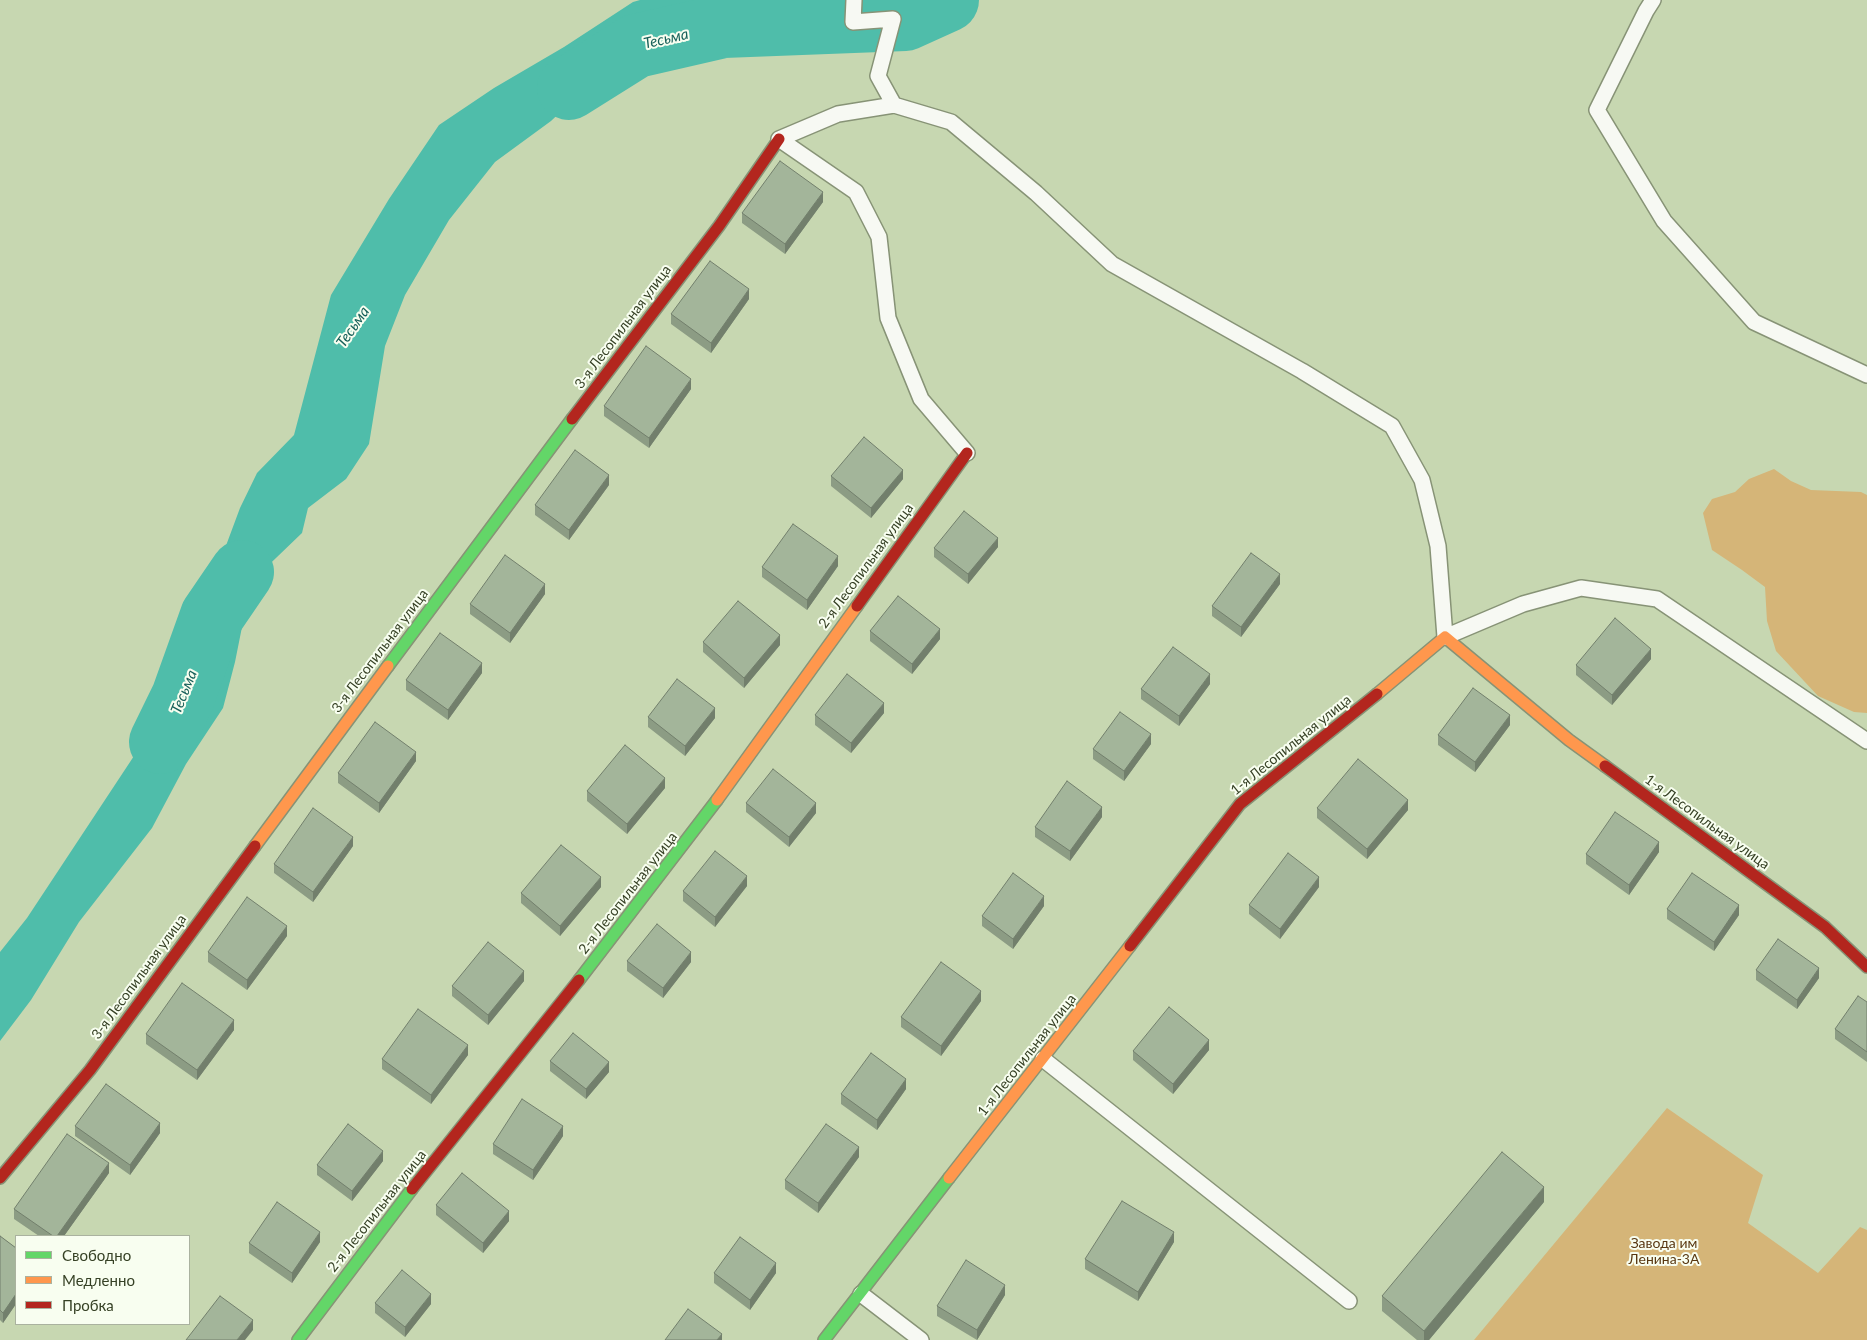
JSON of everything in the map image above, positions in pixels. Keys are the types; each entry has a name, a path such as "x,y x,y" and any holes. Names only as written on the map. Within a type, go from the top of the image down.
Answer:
{"street":[{"name":"3-я Лесопильная улица","path":"0,1178 90,1070 376,682 602,379 719,226 779,140"},
{"name":"2-я Лесопильная улица","path":"298,1340 400,1204 586,971 711,809 967,452"},
{"name":"1-я Лесопильная улица","path":"824,1340 1240,804 1385,688 1445,637 1569,740 1825,927 1867,967"}],"lane":[{"path":"854,0 853,22 893,19 878,76 894,105"},
{"path":"1653,0 1597,110 1664,221 1754,322 1867,375"},
{"path":"779,140 838,114 894,105 951,122 1036,193 1112,264 1302,371 1392,426 1422,480 1438,546 1445,637 1523,604 1581,588 1657,599 1867,741"},
{"path":"779,140 856,192 879,237 888,318 921,399 967,452"},
{"path":"1043,1059 1349,1302"},
{"path":"861,1294 921,1340"}],"green space":[{"path":"1774,469 1791,481 1811,490 1861,492 1867,495 1867,713 1854,712 1818,696 1776,651 1767,621 1765,587 1712,550 1703,513 1712,499 1735,492 1749,479"},
{"name":"Завода им Ленина-3А","path":"1667,1108 1763,1175 1748,1223 1818,1273 1860,1227 1867,1230 1867,1340 1474,1340"}],"water":[{"path":"640,0 955,0 893,19 865,25 808,18 767,20 658,35 602,73 551,121 495,162 449,220 405,295 385,346 369,444 346,479 308,508 302,533 251,582 235,662 223,708 186,764 152,828 79,922 31,1000 0,1041 0,952 27,918 200,656 208,594 240,508 257,473 294,435 331,295 389,199 439,125 494,88 564,47 633,2"}],"building":[{"path":"780,161 823,192 785,244 742,213"},
{"path":"710,261 749,289 711,343 671,314"},
{"path":"646,346 691,379 649,438 604,406"},
{"path":"864,437 903,470 871,508 831,476"},
{"path":"575,450 609,475 569,530 535,505"},
{"path":"964,511 998,538 968,574 934,548"},
{"path":"793,524 838,556 807,600 762,567"},
{"path":"1251,553 1280,574 1241,627 1212,606"},
{"path":"505,555 545,584 510,633 470,604"},
{"path":"898,596 940,629 912,664 870,631"},
{"path":"738,601 780,635 744,678 703,642"},
{"path":"1615,618 1651,649 1612,695 1576,665"},
{"path":"440,633 482,663 448,710 406,680"},
{"path":"1173,647 1210,674 1179,716 1141,689"},
{"path":"847,674 884,703 851,743 815,715"},
{"path":"677,679 715,708 685,746 648,717"},
{"path":"1473,688 1510,715 1475,762 1438,735"},
{"path":"1120,712 1151,734 1124,771 1093,749"},
{"path":"375,722 416,752 379,803 338,773"},
{"path":"625,745 665,778 627,824 587,791"},
{"path":"1358,759 1408,800 1367,849 1317,808"},
{"path":"773,769 816,803 789,837 746,803"},
{"path":"1067,781 1102,807 1070,851 1035,827"},
{"path":"313,808 353,837 313,892 274,864"},
{"path":"1615,812 1659,842 1629,885 1586,854"},
{"path":"561,845 601,877 560,926 521,893"},
{"path":"715,851 747,876 715,917 683,891"},
{"path":"1288,853 1319,877 1280,929 1249,905"},
{"path":"1013,873 1044,896 1013,939 982,916"},
{"path":"1692,873 1739,905 1714,942 1667,909"},
{"path":"247,897 287,926 247,980 208,952"},
{"path":"657,924 691,952 663,988 627,961"},
{"path":"1778,939 1819,968 1797,1000 1756,970"},
{"path":"488,942 524,971 488,1015 452,986"},
{"path":"941,962 981,991 941,1046 901,1017"},
{"path":"182,983 234,1020 197,1070 146,1034"},
{"path":"1858,996 1867,1002 1867,1052 1835,1029"},
{"path":"1169,1007 1209,1040 1173,1084 1133,1051"},
{"path":"418,1009 468,1045 431,1095 382,1059"},
{"path":"573,1033 609,1062 586,1089 550,1061"},
{"path":"871,1053 906,1079 877,1120 841,1094"},
{"path":"106,1084 160,1123 130,1165 75,1126"},
{"path":"522,1099 563,1126 533,1170 493,1144"},
{"path":"348,1124 383,1151 352,1191 317,1165"},
{"path":"826,1124 859,1147 818,1203 785,1180"},
{"path":"67,1134 109,1163 58,1235 52,1235 14,1209"},
{"path":"1502,1152 1544,1187 1424,1331 1382,1296"},
{"path":"462,1173 509,1211 483,1243 436,1205"},
{"path":"1122,1201 1174,1232 1138,1292 1085,1259"},
{"path":"277,1202 320,1232 292,1273 249,1243"},
{"path":"0,1236 15,1247 15,1295 3,1313 0,1310"},
{"path":"740,1237 776,1263 750,1300 714,1273"},
{"path":"966,1260 1005,1285 977,1330 937,1306"},
{"path":"402,1270 431,1294 405,1327 375,1303"},
{"path":"220,1296 253,1320 237,1340 186,1340"},
{"path":"688,1309 722,1334 717,1340 665,1340"}],"waterway":[{"name":"Тесьма","path":"569,88 636,46 723,26 905,19 947,0"},
{"name":"Тесьма","path":"161,742 183,697 212,616 242,572"}],"traffic: fast":[{"path":"388,666 572,419"},
{"path":"579,980 717,800"},
{"path":"824,1340 949,1178"},
{"path":"298,1340 412,1189"}],"traffic: slow":[{"path":"717,800 857,606"},
{"path":"1377,694 1445,637 1569,740 1605,766"},
{"path":"255,846 388,666"},
{"path":"949,1178 1130,946"}],"traffic: jam":[{"path":"572,419 719,226 779,139"},
{"path":"857,606 967,453"},
{"path":"1130,946 1240,804 1377,694"},
{"path":"1605,766 1825,927 1867,967"},
{"path":"0,1178 90,1070 255,846"},
{"path":"412,1189 579,980"}]}
